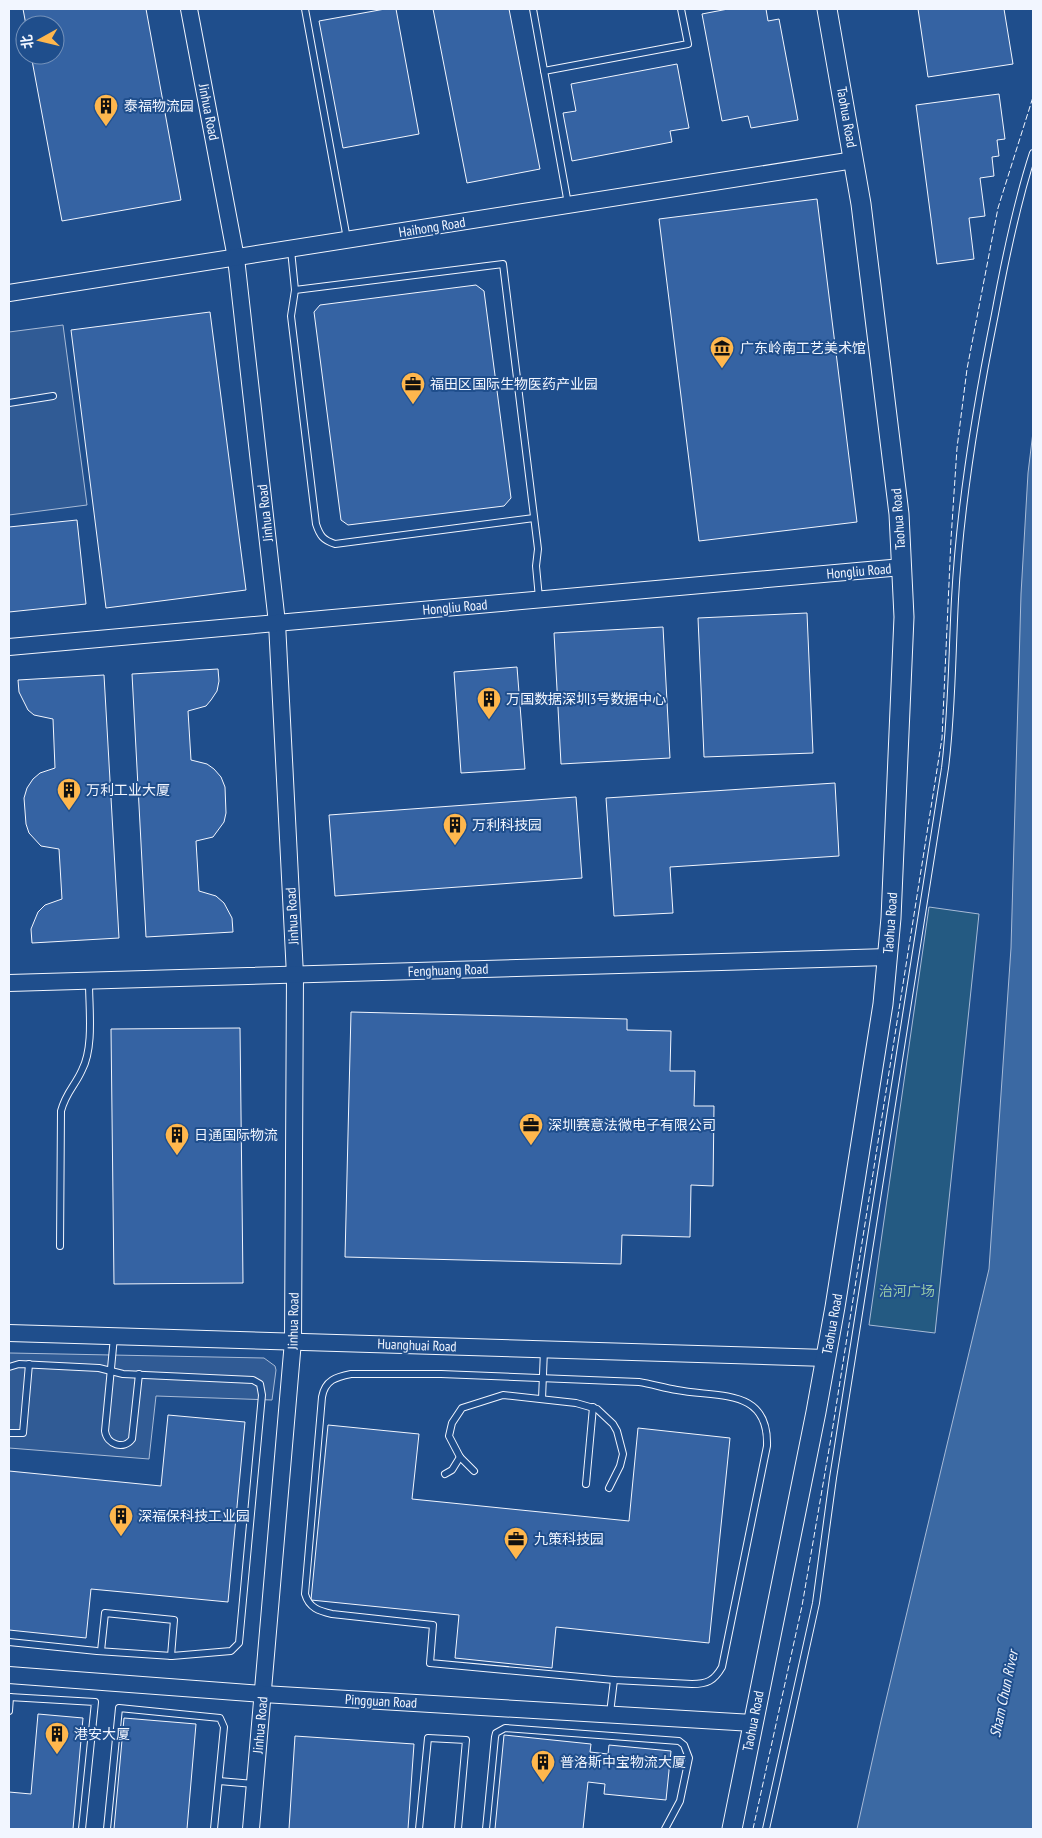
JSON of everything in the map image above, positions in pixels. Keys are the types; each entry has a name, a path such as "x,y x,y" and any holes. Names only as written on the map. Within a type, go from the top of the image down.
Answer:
{"main road":[{"name":"Taohua Road","path":"732,1829 826,1358 883,1004 891,909 904,617 900,514 862,204 827,9"}],"street":[{"name":"Jinhua Road","path":"189,9 236,258 277,623 295,975 293,1341 251,1829"},
{"name":"Haihong Road","path":"9,293 854,160"},
{"name":"Hongliu Road","path":"9,647 902,567"},
{"name":"Fenghuang Road","path":"9,983 888,957"},
{"name":"Huanghuai Road","path":"9,1333 826,1358"},
{"name":"Pingguan Road","path":"9,1676 263,1694 752,1723"}],"lane":[{"path":"305,9 348,240"},
{"path":"533,9 568,205"},
{"path":"544,71 688,44 681,9"},
{"path":"766,1829 816,1603 833,1478 945,768 950,726 955,598 965,492 980,385 1014,218 1033,152"},
{"path":"291,250 295,290 291,316 293,336 316,524 319,534 325,541 335,544 534,518"},
{"path":"295,290 503,264 538,549 536,566 539,599"},
{"path":"9,403 53,396"},
{"path":"60,1246 61,1111 64,1098 82,1071 87,1055 90,981"},
{"path":"114,1336 105,1431 108,1440 118,1445 129,1443 132,1439 139,1374"},
{"path":"542,1399 545,1349"},
{"path":"9,1367 16,1364 29,1364 99,1368 123,1374 253,1380 260,1384 262,1389 262,1406 239,1643 231,1651 171,1656 101,1652 9,1642"},
{"path":"9,1433 23,1434 29,1364"},
{"path":"351,1374 441,1374 639,1382 677,1390 735,1397 747,1403 757,1412 767,1434 767,1446 723,1661 717,1676 712,1681 704,1684 614,1680 430,1662 434,1625 332,1614 319,1611 307,1602 305,1594 322,1397 328,1382 351,1374"},
{"path":"474,1471 460,1457 450,1436 452,1423 462,1408 503,1395 576,1403 597,1409 613,1424 621,1443 623,1454 620,1466 608,1488"},
{"path":"586,1484 593,1408"},
{"path":"445,1474 452,1470 460,1457"},
{"path":"101,1652 105,1613 174,1620 171,1656"},
{"path":"610,1714 614,1680"},
{"path":"9,1711 9,1697 95,1702 82,1829"},
{"path":"108,1829 119,1708 220,1718 224,1727 214,1829"},
{"path":"486,1829 495,1737 496,1733 505,1728 679,1742 684,1745 689,1758 680,1801 665,1829"},
{"path":"420,1829 428,1738 466,1740 458,1829"},
{"path":"219,1781 255,1784"}],"green space":[{"name":"治河广场","path":"929,907 979,914 935,1333 869,1325"}],"shaded area":[{"path":"63,325 87,505 9,515 9,332"},
{"path":"10,1353 264,1358 275,1366 276,1370 272,1400 156,1396 149,1459 9,1448"}],"water":[{"name":"Sham Chun River","path":"1033,432 1033,1829 857,1829 989,1269 1011,948 1021,594 1028,473"}],"building":[{"name":"泰福物流园","path":"23,9 146,9 181,200 62,221 33,65 65,65 65,15 24,15"},
{"path":"385,9 396,9 419,134 343,148 319,21"},
{"path":"433,9 509,9 540,169 467,183"},
{"path":"728,9 766,9 768,21 779,19 798,120 751,128 748,116 722,121 702,14"},
{"path":"918,9 1004,9 1013,64 928,77"},
{"path":"677,64 689,128 670,131 672,142 572,161 563,113 576,111 571,84"},
{"path":"999,94 1005,139 997,140 999,156 992,157 994,176 980,178 985,216 969,218 974,259 937,264 916,105"},
{"path":"817,199 857,522 699,541 659,219"},
{"name":"福田区国际生物医药产业园","path":"476,285 484,291 511,498 504,506 348,525 341,520 314,312 320,305"},
{"path":"210,312 246,590 106,608 71,330"},
{"path":"77,520 86,604 9,612 9,527"},
{"path":"807,613 813,753 704,757 698,618"},
{"path":"663,627 670,758 561,764 554,633"},
{"name":"万国数据深圳3号数据中心","path":"517,667 525,769 461,773 454,672"},
{"path":"218,669 219,681 217,691 211,700 206,706 188,711 191,760 207,764 214,769 221,777 225,787 226,813 224,822 213,837 196,841 199,891 216,896 224,903 232,918 233,932 146,937 132,674"},
{"name":"万利工业大厦","path":"104,675 119,938 32,943 31,929 38,912 45,905 62,899 59,849 41,846 29,833 26,824 24,798 27,788 33,779 40,773 55,768 53,719 34,715 28,710 19,692 18,680"},
{"path":"835,783 839,856 670,867 673,913 614,916 606,798"},
{"name":"万利科技园","path":"576,797 582,878 335,896 329,815"},
{"name":"深圳赛意法微电子有限公司","path":"351,1012 627,1019 627,1030 671,1031 670,1071 695,1071 694,1106 714,1106 713,1186 691,1185 690,1237 622,1235 621,1264 345,1257"},
{"name":"日通国际物流","path":"240,1028 243,1283 114,1284 111,1029"},
{"name":"深福保科技工业园","path":"168,1415 245,1422 228,1602 91,1589 86,1638 9,1630 9,1471 161,1486"},
{"name":"九策科技园","path":"328,1425 419,1434 412,1499 629,1521 638,1428 730,1438 709,1643 556,1627 552,1668 455,1658 459,1615 311,1600"},
{"name":"港安大厦","path":"38,1714 83,1718 73,1829 9,1829 9,1792 31,1794"},
{"path":"124,1718 196,1724 187,1829 114,1829"},
{"name":"普洛斯中宝物流大厦","path":"504,1735 591,1744 590,1752 608,1754 609,1745 671,1751 666,1800 604,1794 605,1784 588,1782 583,1829 495,1829"},
{"path":"295,1736 414,1744 408,1829 289,1829"}],"fence":[{"path":"753,1829 802,1606 832,1432 942,738 957,448 967,369 998,208 1033,97"}],"place":[{"name":"泰福物流园","path":"106,127"},
{"name":"广东岭南工艺美术馆","path":"722,369"},
{"name":"福田区国际生物医药产业园","path":"413,405"},
{"name":"万国数据深圳3号数据中心","path":"489,720"},
{"name":"万利工业大厦","path":"69,811"},
{"name":"万利科技园","path":"455,846"},
{"name":"深圳赛意法微电子有限公司","path":"531,1146"},
{"name":"日通国际物流","path":"177,1156"},
{"name":"深福保科技工业园","path":"121,1537"},
{"name":"九策科技园","path":"516,1560"},
{"name":"港安大厦","path":"57,1755"},
{"name":"普洛斯中宝物流大厦","path":"543,1783"}]}
